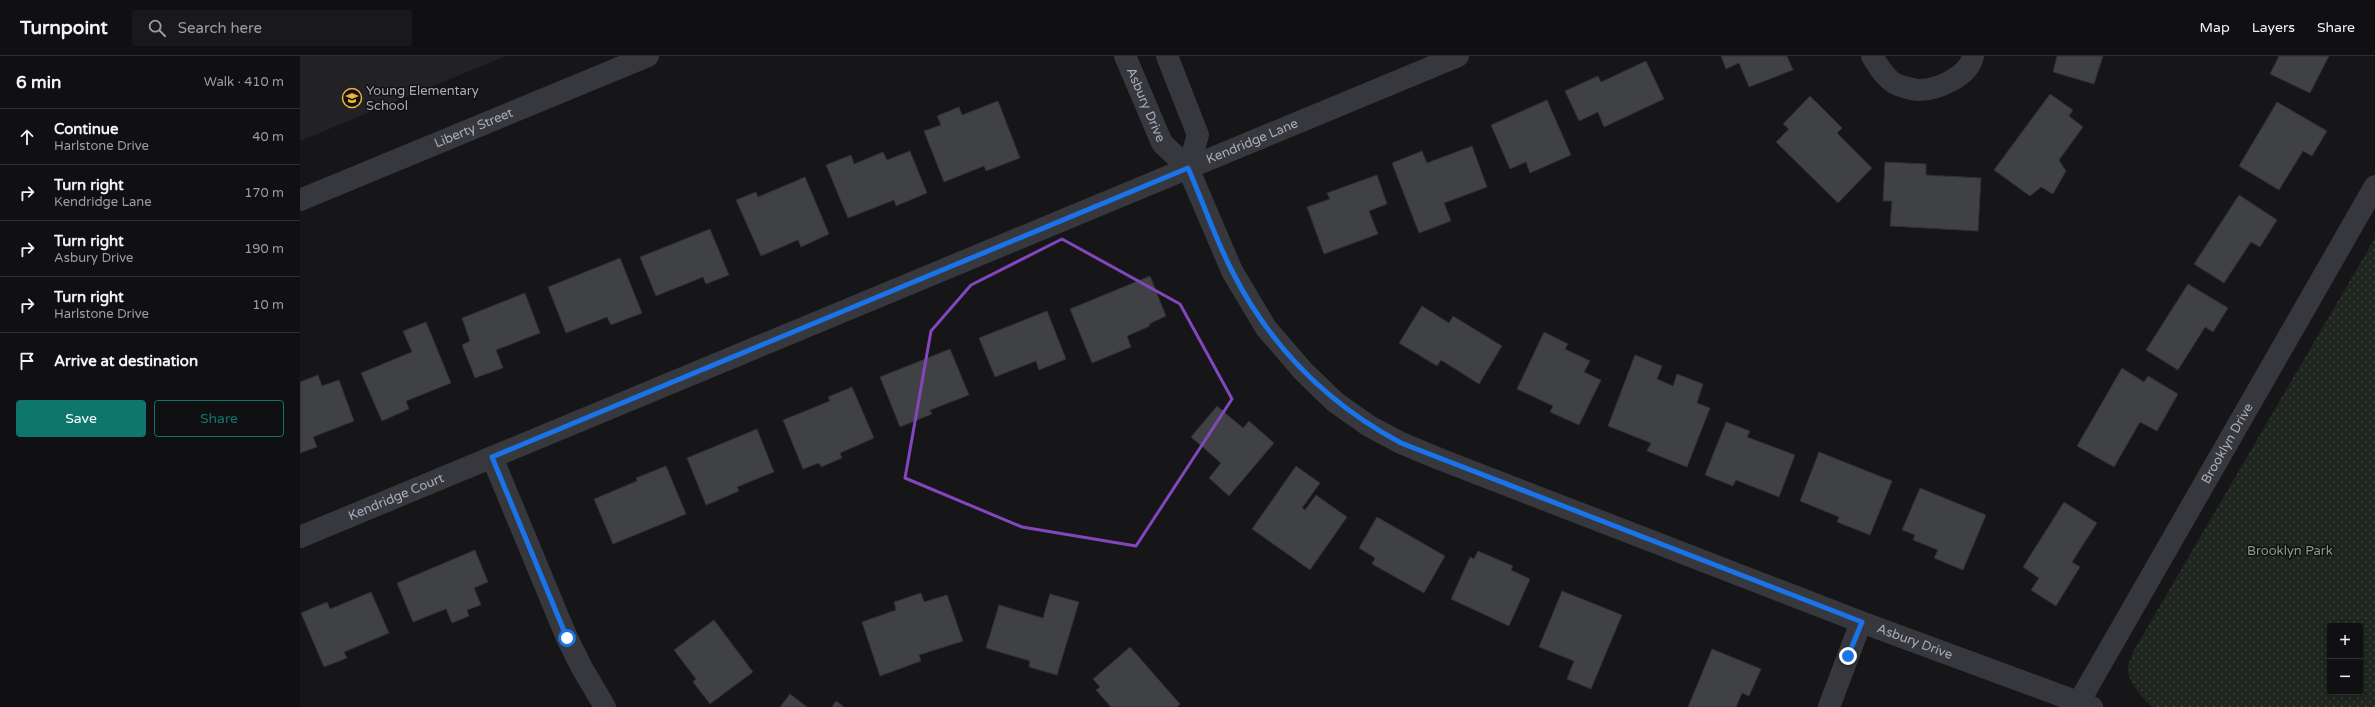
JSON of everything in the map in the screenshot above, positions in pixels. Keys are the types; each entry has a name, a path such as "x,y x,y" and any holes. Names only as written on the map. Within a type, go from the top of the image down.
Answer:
{"street":[{"name":"Liberty Street","path":"300,200 648,56"},
{"name":"Asbury Drive","path":"1125,56 1162,143 1188,168 1232,271 1266,328 1303,371 1335,402 1369,426 1401,443 1442,460 1862,622 2086,705"},
{"path":"1167,56 1198,135 1188,168"},
{"name":"Kendridge Lane","path":"492,457 1458,56"},
{"path":"1872,56 1882,71 1897,85 1918,90 1940,86 1961,74 1974,56"},
{"name":"Brooklyn Drive","path":"2086,705 2375,186"},
{"path":"492,457 567,638 582,668 605,707"},
{"name":"Kendridge Court","path":"300,537 492,457"},
{"path":"1829,707 1862,622"}],"highlighted area":[{"path":"1062,239 1180,304 1232,399 1136,546 1022,527 905,478 931,331 971,285"}],"shaded area":[{"name":"Young Elementary School","path":"300,56 506,56 300,141"}],"green space":[{"name":"Brooklyn Park","path":"2375,238 2375,707 2152,707 2136,689 2130,679 2128,666 2133,652"}],"building":[{"path":"1721,56 1787,56 1793,70 1749,87 1739,63 1726,69"},
{"path":"2057,56 2103,56 2094,84 2053,72"},
{"path":"2279,56 2329,56 2310,93 2270,74"},
{"path":"1646,61 1664,99 1604,127 1598,112 1579,121 1565,91 1598,76 1601,82"},
{"path":"2050,94 2073,110 2069,116 2083,127 2059,160 2066,171 2053,194 2041,187 2030,196 1994,170"},
{"path":"1810,96 1842,128 1837,133 1872,168 1838,203 1776,142 1789,129 1783,124"},
{"path":"1547,100 1571,155 1530,173 1526,162 1510,169 1491,125"},
{"path":"998,101 1020,158 986,171 984,166 944,182 924,131 941,125 937,116 959,107 962,115"},
{"path":"2277,102 2327,131 2312,156 2303,151 2279,190 2239,166"},
{"path":"1472,146 1487,187 1444,203 1451,221 1419,233 1392,163 1422,151 1427,163"},
{"path":"910,151 927,193 896,206 894,200 848,218 826,165 851,155 854,164 883,152 887,160"},
{"path":"1885,162 1926,164 1926,175 1981,178 1978,231 1890,226 1892,201 1883,201"},
{"path":"1377,175 1387,204 1369,211 1378,234 1324,254 1307,207 1330,199 1327,193"},
{"path":"805,177 829,234 801,247 798,240 761,256 736,200 756,192 758,197"},
{"path":"2239,195 2277,220 2260,247 2251,242 2224,283 2194,264"},
{"path":"710,229 729,275 706,284 703,277 656,296 640,257"},
{"path":"620,258 642,313 611,325 607,317 566,333 548,287"},
{"path":"1150,276 1166,316 1149,324 1150,326 1127,336 1131,347 1092,363 1070,309"},
{"path":"2188,284 2228,308 2213,332 2205,327 2178,370 2146,350"},
{"path":"525,293 540,333 496,350 503,368 475,378 462,345 470,341 462,318"},
{"path":"1422,306 1449,323 1453,316 1502,346 1479,384 1441,360 1437,366 1399,343"},
{"path":"1047,311 1066,359 1039,370 1036,361 995,377 979,338"},
{"path":"426,322 451,383 406,401 409,409 382,421 361,373 412,352 403,331"},
{"path":"1544,332 1568,344 1565,349 1590,361 1584,372 1601,380 1579,425 1550,412 1553,406 1517,389"},
{"path":"950,349 969,395 930,410 932,414 900,427 880,377"},
{"path":"1635,355 1662,366 1657,379 1673,386 1677,374 1703,384 1697,403 1710,408 1687,467 1647,451 1651,443 1608,426"},
{"path":"2122,368 2144,382 2148,376 2178,394 2157,431 2140,422 2114,467 2077,446"},
{"path":"318,375 322,386 339,380 354,421 313,437 317,447 300,453 300,382"},
{"path":"852,387 874,438 840,453 842,458 821,467 819,463 803,469 783,420 830,401 828,397"},
{"path":"1217,406 1243,428 1249,421 1274,443 1229,496 1209,478 1221,463 1191,437"},
{"path":"1726,422 1750,431 1747,437 1795,455 1779,497 1736,480 1733,486 1705,475"},
{"path":"757,429 774,472 737,487 739,491 706,505 687,458"},
{"path":"1819,452 1892,481 1870,535 1837,522 1839,517 1800,501"},
{"path":"666,466 686,514 613,544 594,499 637,481 636,478"},
{"path":"1296,466 1320,483 1302,508 1305,510 1316,495 1347,517 1310,570 1252,529"},
{"path":"1920,488 1986,515 1963,570 1934,558 1938,550 1913,540 1915,535 1902,530"},
{"path":"2064,502 2097,523 2072,562 2080,567 2056,606 2031,590 2039,578 2023,567"},
{"path":"1377,517 1445,556 1424,593 1372,564 1375,558 1359,548"},
{"path":"475,550 488,582 474,588 481,605 467,610 469,616 452,623 446,609 413,622 397,583"},
{"path":"1478,551 1513,566 1511,570 1530,579 1509,626 1451,599 1470,557 1474,559"},
{"path":"1562,591 1622,615 1591,689 1567,679 1574,661 1539,647"},
{"path":"371,592 389,633 344,652 347,658 324,667 301,613 327,602 330,609"},
{"path":"921,593 924,602 947,595 963,641 919,655 921,661 880,676 862,622 896,610 894,602"},
{"path":"1050,594 1079,602 1057,675 1029,667 1030,661 986,648 999,605 1043,618"},
{"path":"714,620 753,672 710,704 693,682 696,679 674,650"},
{"path":"1130,647 1180,704 1177,707 1111,707 1096,690 1100,687 1093,679"},
{"path":"1712,649 1761,669 1749,696 1742,693 1736,707 1688,707"},
{"path":"790,694 807,707 780,707"},
{"path":"836,701 844,707 832,707"}],"place":[{"name":"Young Elementary School","path":"352,98"}],"route":[{"path":"567,638 492,457 1188,168 1232,271 1266,328 1303,371 1335,402 1369,426 1401,443 1862,622 1848,656"}]}
